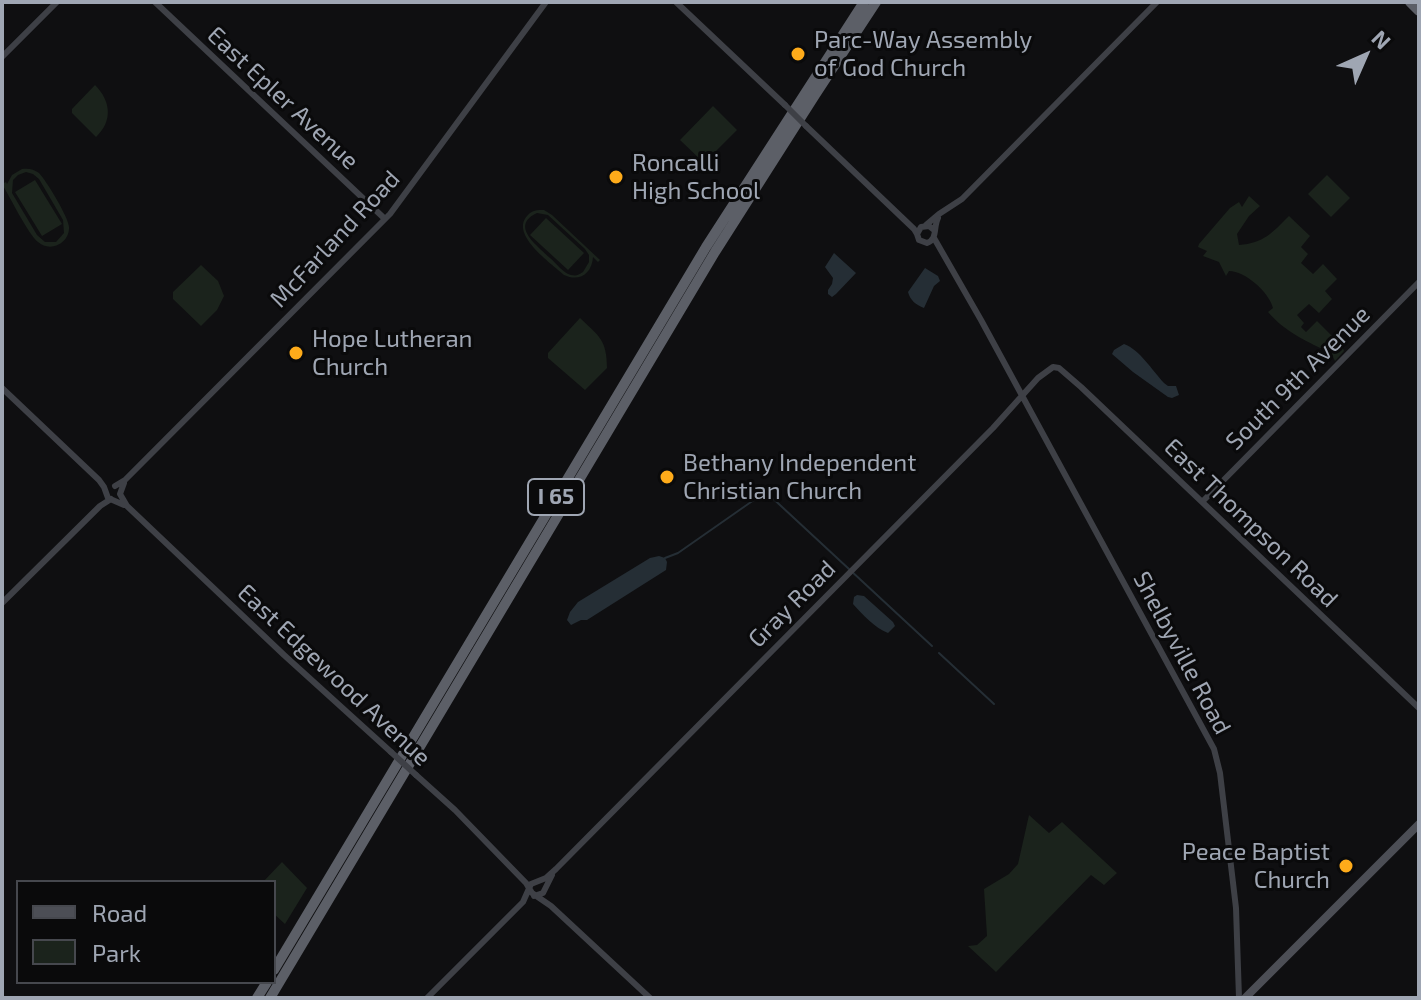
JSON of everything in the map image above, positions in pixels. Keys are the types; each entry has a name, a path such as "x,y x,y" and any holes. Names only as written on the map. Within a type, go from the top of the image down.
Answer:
{"highway":[{"name":"I 65","path":"276,967 706,247 864,2"},
{"name":"I 65","path":"270,998 715,252 876,2"},
{"path":"1410,2 1419,11"}],"main road":[{"path":"2,57 57,2"},
{"name":"East Epler Avenue","path":"155,2 385,219"},
{"name":"McFarland Road","path":"2,603 385,219 546,2"},
{"path":"676,2 895,211 921,229 934,230"},
{"path":"921,229 962,199 1157,2"},
{"path":"942,212 932,240 946,258 1022,395"},
{"path":"921,229 921,242 932,240"},
{"name":"South 9th Avenue","path":"1203,501 1419,282"},
{"name":"Gray Road","path":"537,880 546,878 556,869 993,428 1022,395 1048,370 1056,367"},
{"name":"East Thompson Road","path":"1056,367 1063,370 1203,501 1419,708"},
{"name":"East Edgewood Avenue","path":"2,388 284,655 455,810 530,889"},
{"name":"Shelbyville Road","path":"1022,395 1215,752 1236,908 1239,998"},
{"path":"1245,998 1419,824"},
{"name":"Gray Road","path":"544,888 556,869"},
{"name":"East Edgewood Avenue","path":"514,872 537,880"},
{"path":"523,902 531,884 537,880 543,883 551,906"},
{"path":"427,998 523,902 543,893 544,888"},
{"path":"530,889 650,998"}],"green space":[{"path":"95,85 108,111 105,124 96,137 72,113 72,109"},
{"path":"713,106 737,130 704,163 680,140"},
{"path":"29,169 42,177 68,222 68,233 63,242 48,247 34,238 2,184 7,184 12,175","holes":["26,172 33,174 63,220 64,233 56,242 45,242 37,235 12,193 13,180 18,175"]},
{"path":"1327,175 1350,198 1331,217 1308,194"},
{"path":"35,180 62,224 42,236 15,192"},
{"path":"1249,196 1260,206 1237,234 1239,245 1261,239 1289,216 1310,236 1301,247 1308,254 1301,263 1313,274 1323,264 1337,279 1325,291 1332,299 1319,313 1309,304 1297,315 1304,323 1301,327 1306,332 1317,321 1342,346 1344,351 1335,361 1331,353 1282,326 1268,312 1273,308 1271,302 1256,284 1235,272 1229,271 1226,276 1219,262 1203,256 1207,251 1198,247 1230,208 1239,202 1242,207"},
{"path":"544,210 600,260 598,262 593,257 584,275 575,278 564,275 528,240 523,223 531,213","holes":["537,213 548,215 589,255 589,262 580,274 565,272 528,236 526,224 529,218"]},
{"path":"546,218 584,253 568,270 530,235"},
{"path":"201,265 218,281 224,296 217,310 201,326 173,299 173,292"},
{"path":"580,318 601,339 607,359 607,368 585,390 548,358 548,353"},
{"path":"1029,815 1049,833 1062,822 1117,873 1104,885 1091,875 996,972 968,946 977,945 987,936 984,889 1009,874 1018,864"},
{"path":"282,862 307,888 285,924 276,916 276,880 265,880"}],"shaded area":[{"path":"834,253 856,273 832,297 828,290 833,278 825,267"},
{"path":"925,268 938,276 940,281 934,286 924,308 914,302 908,292"},
{"path":"1124,344 1141,356 1164,383 1176,386 1179,395 1168,397 1112,354"},
{"path":"659,556 667,562 666,570 587,620 571,625 567,620 578,602 650,558"},
{"path":"857,595 864,596 893,622 895,626 888,633 874,625 853,604"}],"waterway":[{"path":"665,558 678,553 767,493 932,646"},
{"path":"939,653 994,704"}],"place":[{"name":"Parc-Way Assembly of God Church","path":"798,54"},
{"name":"Roncalli High School","path":"616,177"},
{"name":"Hope Lutheran Church","path":"296,353"},
{"name":"Bethany Independent Christian Church","path":"667,477"},
{"name":"Peace Baptist Church","path":"1346,866"}]}
